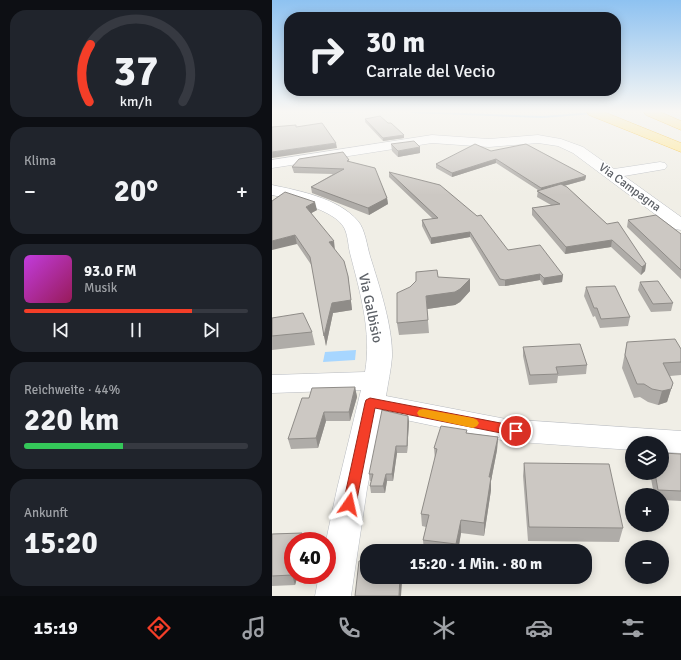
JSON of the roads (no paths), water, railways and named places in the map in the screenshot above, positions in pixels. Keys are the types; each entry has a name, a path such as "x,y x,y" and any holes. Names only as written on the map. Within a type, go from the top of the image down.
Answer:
{"highway":[{"path":"661,140 681,148"}],"street":[{"name":"Via Campagna","path":"272,164 420,140"},
{"name":"Via Campagna","path":"438,140 489,143 528,140"},
{"name":"Via Campagna","path":"545,140 573,147 681,225"},
{"path":"612,174 660,166"},
{"name":"Via Galbisio","path":"272,190 318,204 339,214 352,225 377,322 380,356 352,489 333,596"},
{"path":"272,384 373,392 431,415 506,430 681,442"}],"water":[{"path":"356,350 355,360 323,362 325,352"}]}
